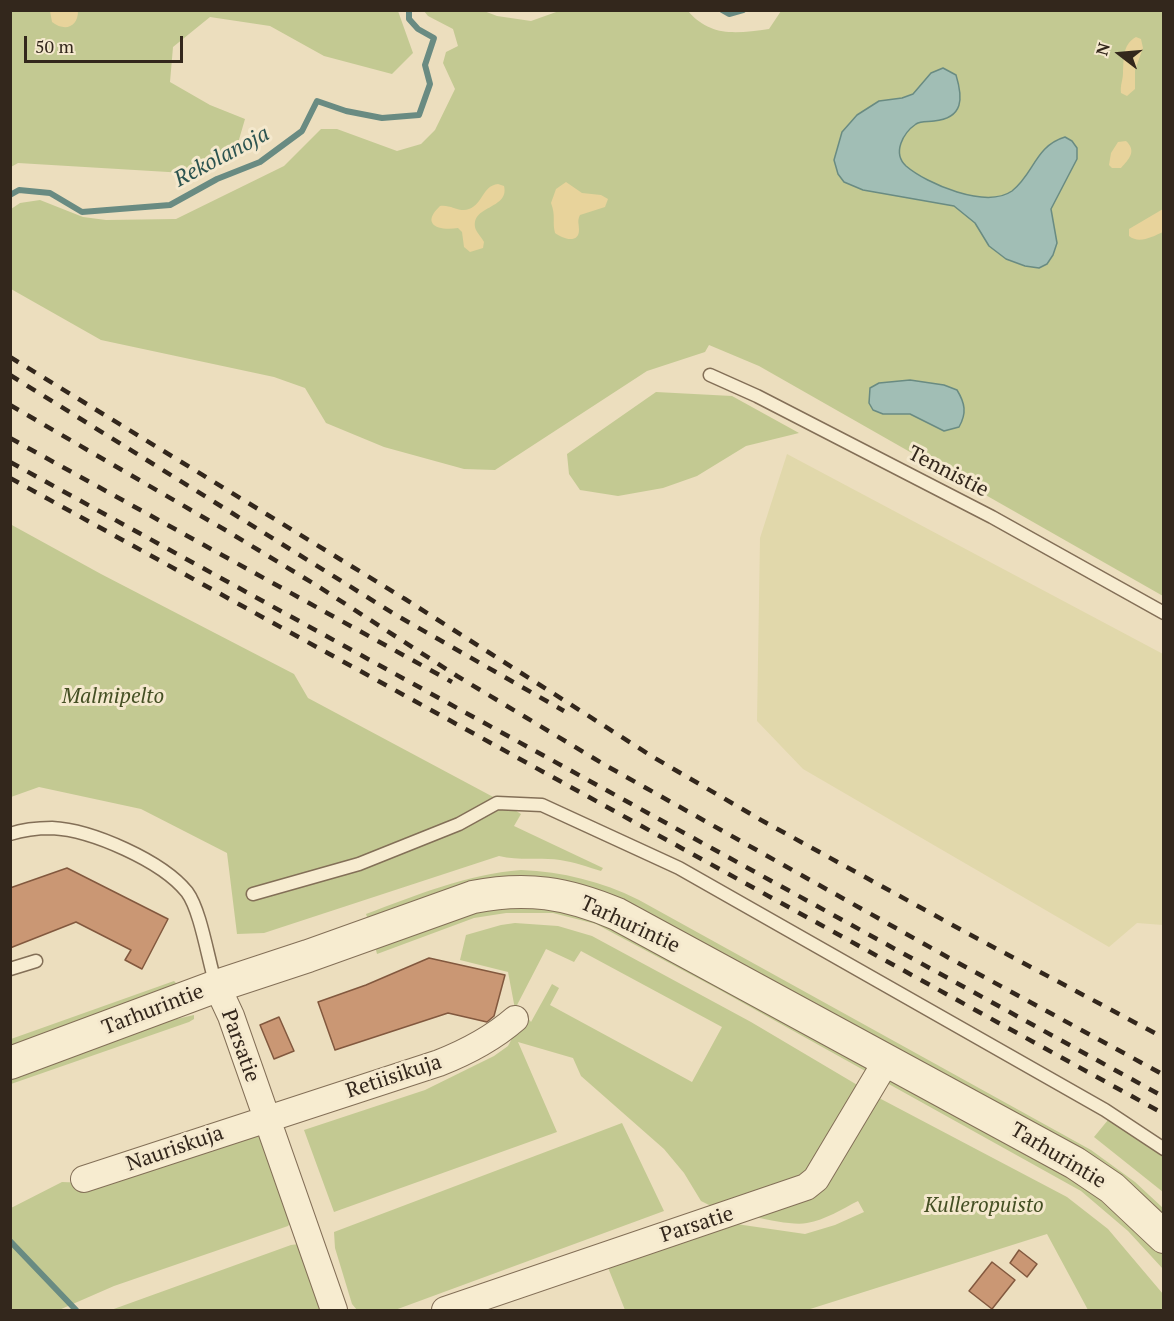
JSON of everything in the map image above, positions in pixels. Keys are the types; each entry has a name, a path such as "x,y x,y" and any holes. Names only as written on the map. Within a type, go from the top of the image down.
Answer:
{"street":[{"name":"Tarhurintie","path":"10,1063 217,986 473,897 493,893 540,892 574,898 617,914 1075,1163 1112,1188 1164,1237"},
{"name":"Parsatie","path":"217,986 231,1017 334,1311"},
{"name":"Retiisikuja","path":"266,1118 439,1063 484,1042 515,1019"},
{"name":"Parsatie","path":"445,1311 806,1187 816,1179 887,1060"},
{"name":"Nauriskuja","path":"84,1179 266,1118"}],"lane":[{"name":"Tennistie","path":"710,375 758,396 992,517 1164,613"},
{"path":"254,894 359,864 459,824 498,803 542,806 679,868 1105,1110 1164,1149"},
{"path":"10,834 51,828 77,833 119,846 159,867 187,892 196,909 217,986"},
{"path":"10,969 36,961"}],"shaded area":[{"path":"787,454 1163,654 1163,925 1137,923 1109,947 803,769 757,721 760,538"}],"green space":[{"path":"11,11 398,11 413,53 392,74 324,56 270,26 210,17 173,47 170,82 210,105 245,119 238,143 185,173 18,163 11,167"},
{"path":"424,11 484,11 497,16 531,21 559,11 688,11 697,20 716,30 746,32 769,29 781,11 1163,11 1163,596 759,366 709,345 705,352 647,371 495,470 464,469 384,447 326,423 305,388 274,377 101,340 11,289 11,209 20,203 40,200 83,217 106,220 176,219 284,166 321,129 337,129 397,151 421,144 435,130 455,89 443,63 446,52 458,46 453,29 428,16"},
{"path":"656,392 732,396 799,433 746,446 697,476 663,488 618,496 580,490 569,474 567,454"},
{"name":"Malmipelto","path":"10,524 294,674 308,698 497,799 521,814 514,826 603,868 601,871 560,860 499,856 264,933 237,934 227,853 141,809 39,787 11,797"},
{"path":"521,870 582,879 639,900 1091,1150 1135,1182 1163,1208 1163,1220 615,898 368,920 366,914 462,881"},
{"path":"515,903 604,918 1075,1176 1151,1241 1163,1255 1163,1269 1128,1231 1081,1191 718,989 596,924 553,913 506,913 474,918 377,954 375,946 452,916"},
{"name":"Kulleropuisto","path":"515,923 558,926 592,936 751,1022 881,1099 1067,1197 1108,1229 1163,1294 1163,1310 1088,1310 1047,1234 807,1310 625,1310 607,1265 700,1216 805,1234 835,1225 864,1212 858,1201 820,1219 798,1224 773,1221 711,1206 701,1201 684,1173 664,1149 581,1076 573,1058 518,1042 557,1132 334,1212 304,1130 425,1090 494,1056 508,1046 525,1014 531,1022 552,984 559,988 550,1005 692,1082 722,1027 581,951 574,962 546,949 515,1009 508,972 460,960 466,935"},
{"path":"174,981 177,984 148,998 11,1047 11,1039"},
{"path":"194,1015 194,1019 189,1022 11,1084 10,1074 159,1023"},
{"path":"1108,1120 1163,1155 1163,1192 1094,1137"},
{"path":"622,1123 664,1211 395,1310 357,1310 352,1304 335,1248 334,1232"},
{"path":"252,1137 260,1137 264,1140 290,1223 288,1226 114,1286 59,1310 11,1310 11,1208 62,1182 111,1184"},
{"path":"299,1244 320,1310 111,1310 291,1245"}],"sand":[{"path":"50,11 78,11 73,24 62,27 52,22"},
{"path":"1136,37 1141,39 1143,48 1135,70 1135,89 1127,96 1121,93 1124,58 1128,44"},
{"path":"1126,141 1131,148 1129,158 1121,168 1112,168 1109,165 1111,153 1118,142"},
{"path":"566,182 582,193 601,195 608,199 605,207 580,215 578,235 573,239 558,235 554,229 551,203 556,189"},
{"path":"498,184 504,186 501,199 483,211 475,222 476,230 484,242 483,248 470,252 464,247 462,232 458,228 439,227 432,222 434,213 440,206 469,209 474,207 485,191"},
{"path":"1163,209 1163,232 1141,240 1129,236 1129,229"}],"water":[{"path":"943,68 956,75 960,91 959,106 951,116 944,119 916,124 903,138 900,149 902,161 916,173 957,192 973,196 1001,196 1012,191 1019,184 1041,154 1055,141 1065,137 1077,148 1077,159 1051,209 1057,243 1047,264 1039,268 1006,259 989,246 975,223 954,206 863,190 844,182 838,174 834,160 842,132 857,115 879,101 913,94 931,73"},
{"path":"910,380 944,385 957,390 964,408 959,427 944,431 910,414 883,414 873,410 869,403 870,388 879,383"}],"building":[{"path":"67,868 168,919 142,969 125,960 131,950 76,922 10,948 10,888"},
{"path":"429,958 505,975 494,1016 487,1022 448,1013 335,1050 318,1002 366,985"},
{"path":"279,1017 294,1051 274,1059 260,1025"},
{"path":"1019,1250 1037,1264 1027,1277 1010,1263"},
{"path":"992,1262 1015,1280 992,1309 969,1291"}],"waterway":[{"name":"Rekolanoja","path":"10,195 19,190 50,193 82,212 170,205 217,179 260,162 302,131 317,101 346,111 382,118 419,115 430,84 425,65 434,38 418,29 409,19 409,10"},
{"name":"Rekolanoja","path":"722,10 729,14 743,10"},
{"path":"10,1241 76,1310"}],"railway":[{"path":"10,357 405,599 653,757 761,820 1164,1038"},
{"path":"10,375 396,615 564,711"},
{"path":"10,405 227,531 457,676 605,765 951,959 1164,1075"},
{"path":"10,438 452,682"},
{"path":"10,462 1164,1097"},
{"path":"10,478 1164,1114"}]}
